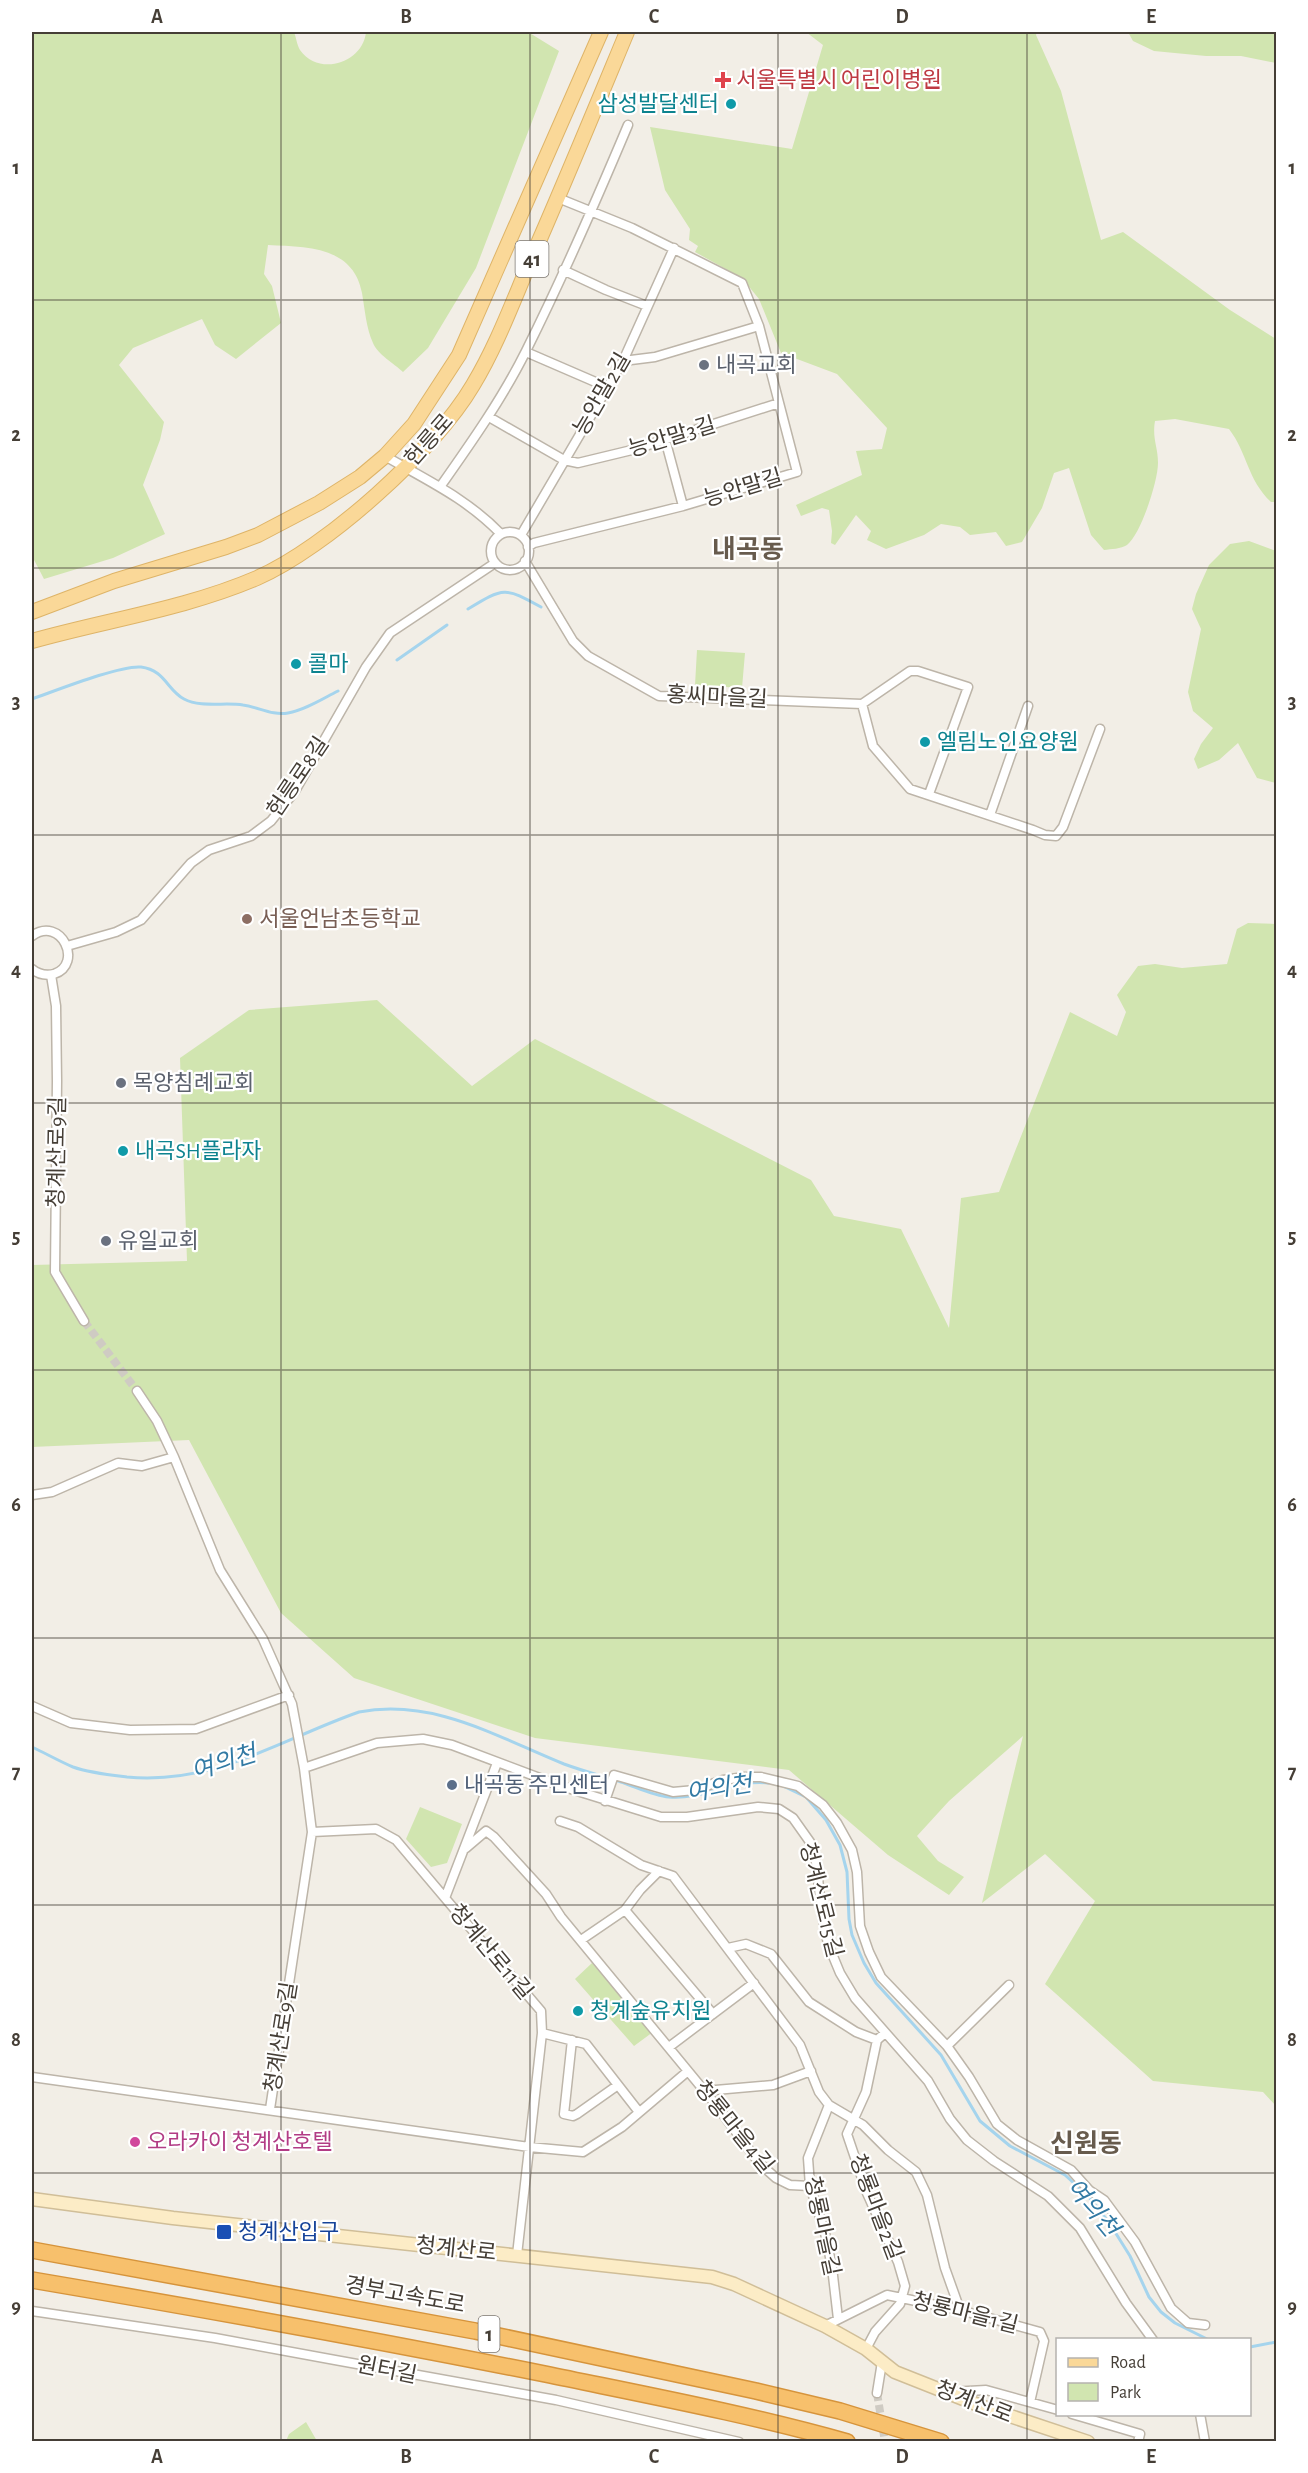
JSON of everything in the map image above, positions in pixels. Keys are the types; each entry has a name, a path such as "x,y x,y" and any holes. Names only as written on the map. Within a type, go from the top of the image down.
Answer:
{"highway":[{"name":"경부고속도로","path":"32,2250 475,2331 798,2401 941,2442"},
{"name":"1","path":"32,2280 504,2366 626,2391 847,2442"}],"main road":[{"name":"헌릉로","path":"32,612 114,581 258,535 319,503 360,477 385,456 414,424 459,355 601,32"},
{"name":"헌릉로","path":"32,640 124,620 257,578 302,553 355,513 405,467 441,429 473,385 507,316 627,32"}],"street":[{"path":"440,487 489,417 526,352 628,125"},
{"name":"능안말길","path":"528,547 534,543 683,506 797,472 759,326 742,284 674,248 591,210 558,198"},
{"name":"능안말2길","path":"521,535 623,361 674,248"},
{"path":"563,270 647,306"},
{"path":"623,361 655,357 759,326"},
{"path":"526,352 607,387"},
{"name":"능안말3길","path":"564,460 578,463 779,404"},
{"path":"489,417 564,460"},
{"name":"능안말길","path":"665,439 683,506"},
{"path":"385,456 476,510 501,534"},
{"path":"513,532 521,535 528,547 525,561 511,570 500,567 495,563 491,547 496,537 513,532"},
{"name":"홍씨마을길","path":"525,561 573,641 588,656 659,696 862,704"},
{"name":"헌릉로8길","path":"67,946 116,932 141,920 191,863 208,850 251,836 271,821 295,791 366,667 390,633 495,563"},
{"path":"929,794 968,687 918,671 910,671 862,704 873,746 910,789 1045,836 1056,836 1063,827 1100,729"},
{"path":"990,815 1028,706"},
{"path":"32,936 42,931 50,931 62,938 67,946 67,960 59,972 51,975 39,974 32,969"},
{"name":"청계산로9길","path":"51,975 56,1006 55,1272 84,1321"},
{"path":"32,1706 71,1723 130,1730 196,1729 289,1695 263,1639 220,1570 174,1456 157,1421 137,1391"},
{"path":"32,1495 52,1492 118,1463 142,1466 174,1456"},
{"name":"청계산로9길","path":"32,2077 270,2109 312,1832 303,1765 289,1695"},
{"name":"청계산로15길","path":"303,1765 377,1743 415,1739 452,1745 605,1802 661,1818 687,1817 758,1807 779,1809 793,1818 810,1842 817,1866 821,1910 828,1944 840,1973 855,1998 928,2080 950,2119 967,2140 1048,2196 1080,2228 1126,2303 1152,2338"},
{"name":"청계산로11길","path":"445,1898 497,1763"},
{"path":"605,1802 614,1775 673,1792 695,1790 723,1780 761,1777 798,1785 811,1794 837,1823 852,1850 857,1872 860,1926 869,1952 882,1977 947,2046 997,2124 1017,2140 1071,2170 1089,2190 1104,2200 1135,2242 1171,2308 1188,2323 1205,2325"},
{"path":"560,1821 578,1827 641,1865 673,1876 689,1901 728,1948 800,2045 819,2092 829,2104 863,2125 888,2150 916,2172 927,2196 945,2268 960,2310"},
{"name":"청계산로11길","path":"312,1832 376,1829 396,1840 541,2012 542,2033 517,2255"},
{"name":"청룡마을4길","path":"466,1848 486,1831 494,1837 546,1894 561,1917 669,2047 760,2164 776,2178 790,2185 810,2186"},
{"path":"581,1940 625,1910 640,1890 659,1871"},
{"path":"625,1910 713,2014"},
{"path":"728,1948 746,1944 771,1954 809,2002 856,2032 878,2040"},
{"path":"669,2047 754,1983"},
{"path":"947,2046 1009,1985"},
{"path":"542,2033 586,2044 639,2112"},
{"path":"853,2119 866,2092 878,2040 885,2033"},
{"path":"572,2040 564,2114 573,2116 577,2114 618,2085"},
{"path":"270,2109 529,2147 583,2152 639,2112 688,2071"},
{"path":"704,2091 773,2085 811,2071"},
{"name":"청룡마을길","path":"829,2104 808,2158 810,2186 825,2233 838,2319"},
{"name":"청룡마을2길","path":"853,2119 848,2134 867,2193 898,2262 906,2286 903,2297"},
{"name":"청계산로","path":"32,2199 173,2218 712,2277 734,2284 825,2326 866,2349 896,2372 986,2408 1088,2442"},
{"name":"청룡마을1길","path":"825,2326 887,2295 960,2310 1040,2332 1044,2341 1030,2402"},
{"path":"866,2349 875,2332 900,2304 903,2297"},
{"name":"원터길","path":"32,2311 215,2338 555,2400 739,2442"},
{"path":"877,2393 882,2362"},
{"path":"948,2392 986,2390 1056,2409"},
{"path":"1076,2416 1140,2434 1138,2442"},
{"path":"1200,2416 1205,2442"}],"green space":[{"path":"32,32 294,32 300,50 308,58 318,63 328,64 339,63 357,52 366,32 528,32 559,51 476,268 428,348 403,372 375,347 367,325 362,293 357,278 349,266 326,252 268,245 264,274 272,286 281,323 236,359 215,345 202,319 133,348 119,365 164,422 160,440 143,485 165,534 113,558 44,579 32,556"},
{"path":"806,32 1037,32 1036,35 1061,91 1101,240 1123,232 1230,310 1276,339 1276,502 1271,502 1257,484 1229,429 1175,419 1155,421 1154,433 1158,463 1155,482 1138,530 1127,545 1122,547 1104,550 1091,535 1069,468 1054,473 1042,508 1022,542 1006,546 996,532 970,535 960,527 941,524 924,535 886,549 867,540 871,531 856,515 835,545 831,543 829,510 822,508 801,516 796,505 862,475 856,451 882,449 887,428 837,374 781,353 759,299 742,278 695,252 698,246 689,240 690,229 665,190 650,127 792,149 823,45"},
{"path":"1128,32 1276,32 1276,63 1241,56 1206,56 1154,51 1133,41"},
{"path":"1249,541 1276,551 1276,783 1257,778 1238,743 1219,760 1198,769 1194,759 1201,744 1213,728 1193,711 1188,692 1201,629 1192,609 1209,565 1230,544"},
{"path":"697,650 745,653 742,688 695,685"},
{"path":"1248,923 1276,924 1276,2106 1263,2092 1153,2081 1045,1984 1095,1901 1045,1854 982,1903 1023,1736 949,1801 917,1836 938,1861 964,1877 949,1895 888,1855 789,1770 535,1738 354,1678 281,1613 189,1440 32,1447 32,1265 187,1261 180,1058 249,1010 377,1000 472,1086 535,1039 811,1180 834,1216 901,1229 949,1328 961,1198 999,1192 1070,1012 1117,1036 1126,1012 1117,995 1138,966 1155,964 1182,968 1227,964 1237,929"},
{"path":"420,1807 462,1824 447,1863 431,1867 406,1839"},
{"path":"592,1963 653,2032 634,2046 575,1979"},
{"path":"306,2422 317,2441 286,2441 289,2434"}],"waterway":[{"path":"468,609 497,593 504,592 512,593 541,607"},
{"path":"397,660 447,625"},
{"path":"32,699 103,674 131,667 141,667 155,672 178,695 191,702 243,705 282,714 301,709 338,691"},
{"name":"여의천","path":"32,1747 86,1771 127,1777 159,1778 190,1774 246,1758 359,1712 387,1709 413,1710 464,1723 564,1764 663,1796 694,1796 743,1784 768,1783"},
{"name":"여의천","path":"783,1786 806,1797 826,1820 840,1845 847,1872 852,1935 864,1963 876,1983 941,2055 980,2121 1010,2146 1065,2175 1089,2197 1110,2224 1130,2256 1149,2297 1161,2312 1175,2323 1205,2338"},
{"name":"여의천","path":"1251,2347 1276,2342"}],"tunnel":[{"path":"84,1321 137,1391"},
{"path":"877,2393 885,2442"}],"place":[{"name":"서울특별시 어린이병원","path":"723,80"},
{"name":"삼성발달센터","path":"731,104"},
{"name":"내곡교회","path":"704,365"},
{"name":"콜마","path":"296,664"},
{"name":"엘림노인요양원","path":"925,742"},
{"name":"서울언남초등학교","path":"247,919"},
{"name":"목양침례교회","path":"121,1083"},
{"name":"내곡SH플라자","path":"123,1151"},
{"name":"유일교회","path":"106,1241"},
{"name":"내곡동 주민센터","path":"452,1785"},
{"name":"청계숲유치원","path":"578,2011"},
{"name":"오라카이 청계산호텔","path":"135,2142"},
{"name":"청계산입구","path":"224,2232"}],"district":[{"name":"내곡동","path":"748,550"},
{"name":"신원동","path":"1086,2144"}]}
